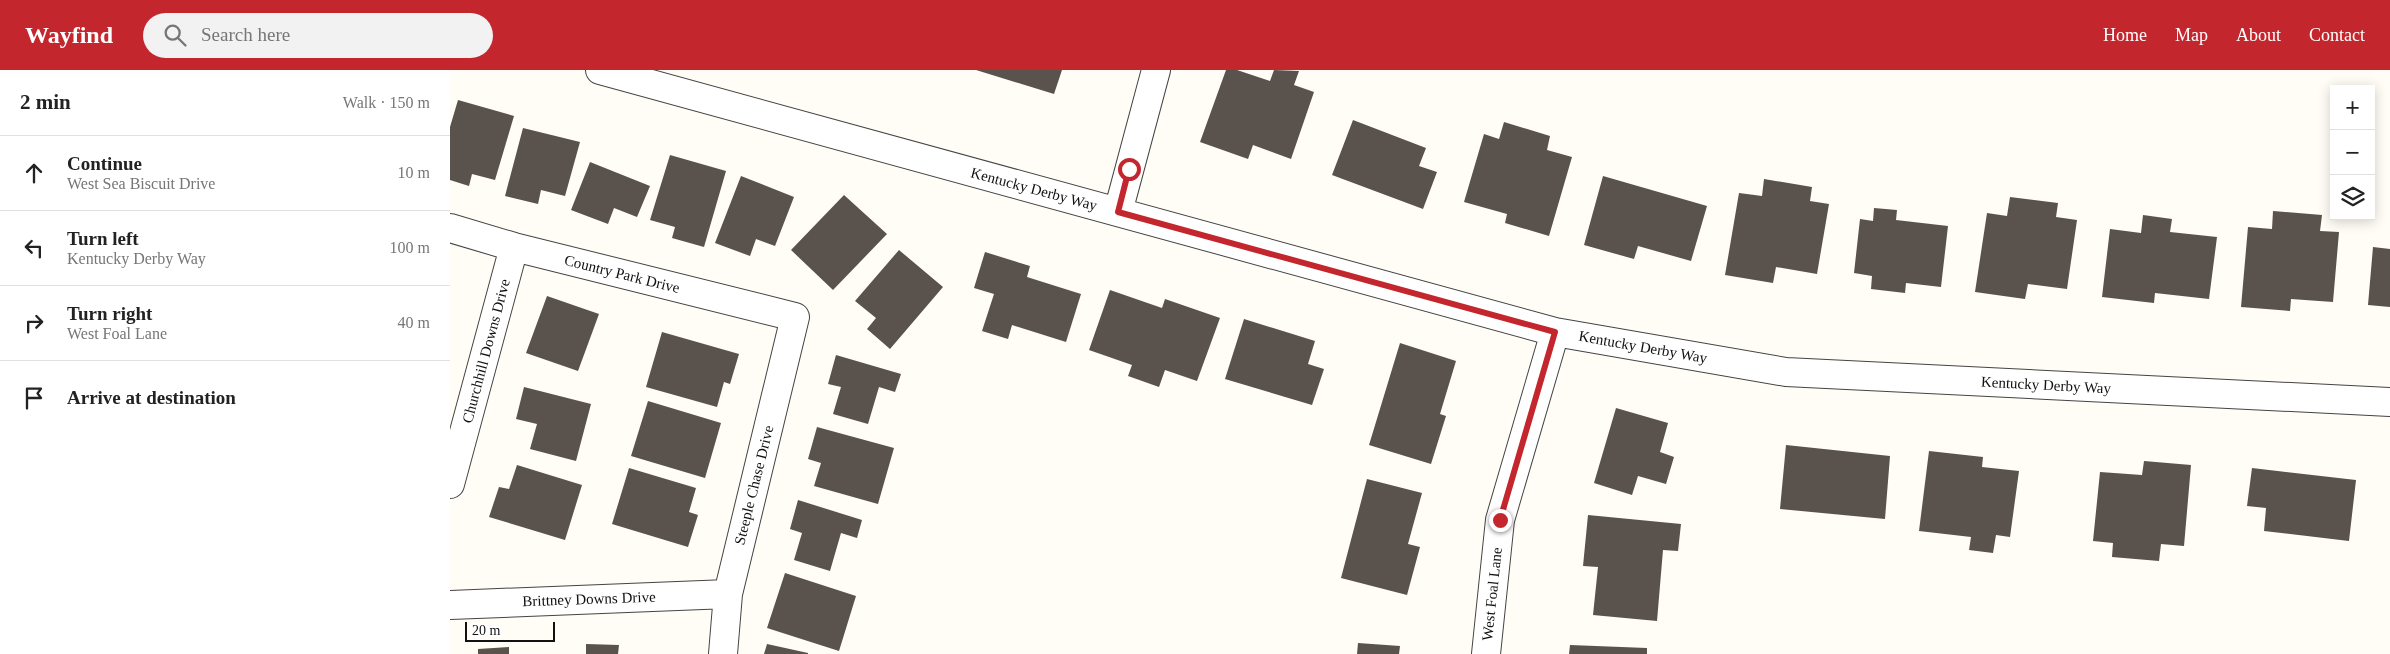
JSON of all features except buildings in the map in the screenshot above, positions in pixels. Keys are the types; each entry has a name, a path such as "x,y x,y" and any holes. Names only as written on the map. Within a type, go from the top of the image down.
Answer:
{"street":[{"name":"Kentucky Derby Way","path":"600,70 647,76 1118,212 1555,332 1786,372 2390,402"},
{"path":"1118,212 1156,70"},
{"name":"Country Park Drive","path":"450,228 514,247 795,317"},
{"name":"Churchhill Downs Drive","path":"450,484 514,247"},
{"name":"Steeple Chase Drive","path":"723,654 728,594 795,317"},
{"name":"West Foal Lane","path":"1486,654 1500,520 1555,332"},
{"name":"Brittney Downs Drive","path":"450,605 728,594"}],"route":[{"path":"1129,169 1118,212 1555,332 1500,520"}]}
